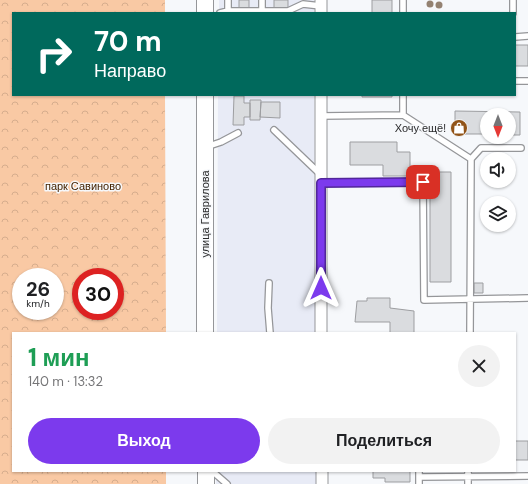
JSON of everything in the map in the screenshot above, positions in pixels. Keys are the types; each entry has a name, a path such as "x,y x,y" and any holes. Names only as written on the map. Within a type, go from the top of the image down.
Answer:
{"main road":[{"path":"205,0 205,12"},
{"name":"улица Гаврилова","path":"205,96 205,332"},
{"path":"206,472 206,484"}],"street":[{"path":"321,96 321,332"},
{"path":"322,472 322,484"}],"lane":[{"path":"228,0 228,11"},
{"path":"262,0 262,11"},
{"path":"403,0 403,12"},
{"path":"513,0 513,12"},
{"path":"224,12 288,11 303,2 321,6"},
{"path":"516,37 528,36"},
{"path":"516,81 528,81"},
{"path":"403,96 403,115"},
{"path":"321,116 403,115 471,159"},
{"path":"274,130 321,179 423,182 424,300 528,298"},
{"path":"206,147 221,142 238,133"},
{"path":"470,332 471,159 481,148 521,148"},
{"path":"269,283 268,314 270,332"},
{"path":"213,472 227,484"},
{"path":"419,484 419,474 528,476"},
{"path":"468,474 468,484"}],"shaded area":[{"path":"219,0 314,0 314,12 219,12"},
{"path":"218,96 314,96 316,332 217,332"},
{"path":"216,472 317,472 317,484 216,484"}],"green space":[{"name":"парк Савиново","path":"0,0 165,0 165,12 12,12 12,96 165,96 166,332 12,332 12,472 166,472 166,484 0,484"}],"building":[{"path":"239,0 249,0 249,9 239,9"},
{"path":"274,0 288,0 288,8 274,8"},
{"path":"372,0 392,0 392,12 372,12"},
{"path":"516,45 528,45 528,66 516,66"},
{"path":"234,96 244,96 244,103 250,103 250,117 244,117 244,125 233,125"},
{"path":"362,96 392,96 392,97"},
{"path":"250,100 261,100 260,120 250,120"},
{"path":"261,102 280,102 280,118 260,117"},
{"path":"455,111 480,111 480,134 455,134"},
{"path":"516,112 520,112 520,135 516,135"},
{"path":"350,142 397,142 397,152 410,152 410,176 383,176 383,165 350,165"},
{"path":"430,172 451,172 451,282 430,282"},
{"path":"474,283 483,283 483,293 474,293"},
{"path":"367,298 390,298 390,308 414,311 414,332 390,332 390,322 355,322 357,301 367,301"},
{"path":"516,441 528,441 528,460 516,460"},
{"path":"373,472 410,472 410,482 385,482 385,478 373,478"}],"place":[{"name":"Хочу ещё!","path":"459,128"}],"route":[{"path":"321,288 321,183 423,182"}]}
